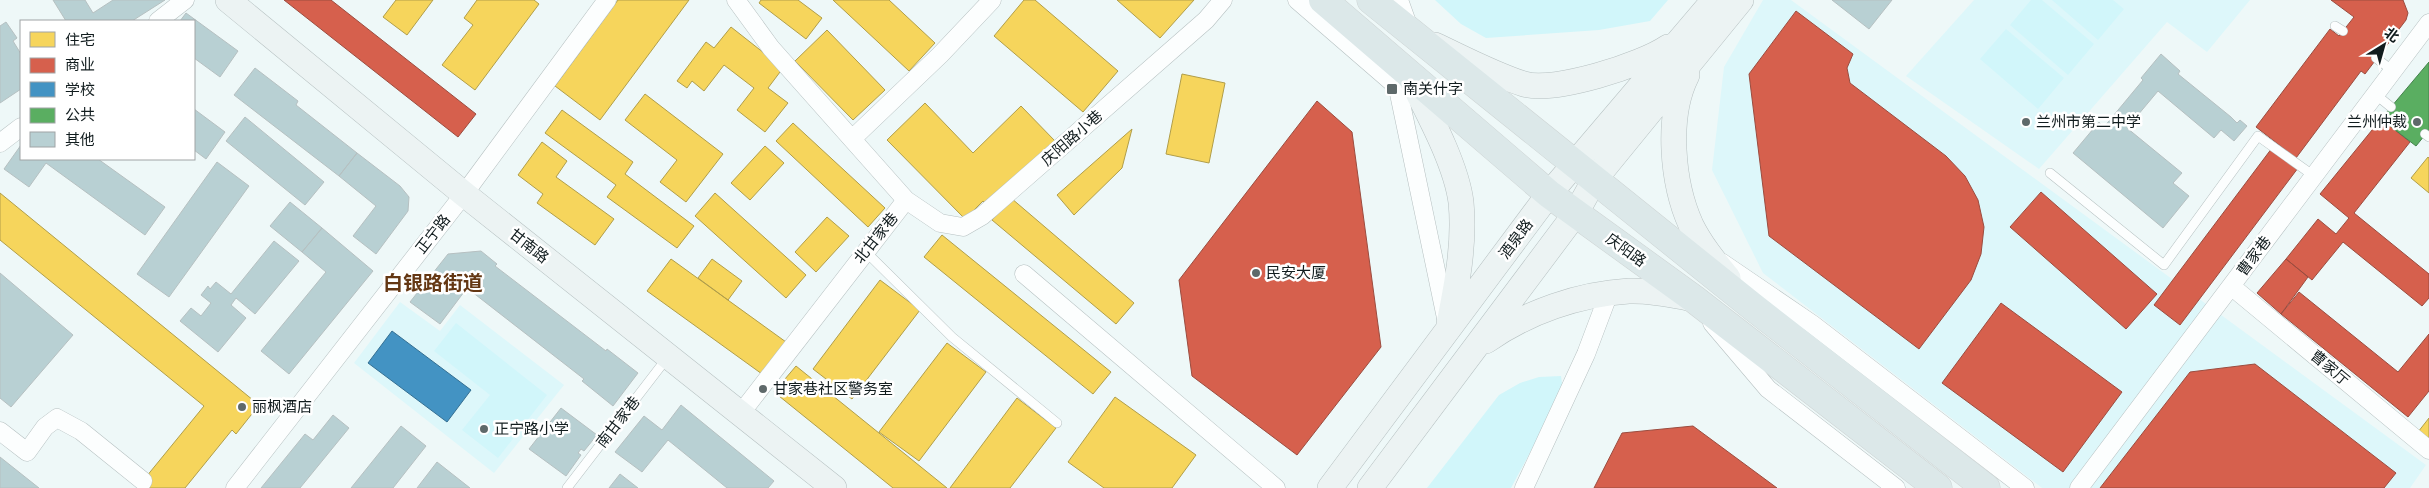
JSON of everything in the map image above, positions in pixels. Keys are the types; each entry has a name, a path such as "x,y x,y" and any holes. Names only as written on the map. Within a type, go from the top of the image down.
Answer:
{"main road":[{"name":"甘南路","path":"228,0 464,194 834,488"},
{"name":"庆阳路","path":"1323,0 1402,80 1549,194 1694,299 1938,488"},
{"path":"1371,0 1412,35 1573,164 1595,179 1753,307 1986,488"},
{"name":"酒泉路","path":"1370,488 1576,213 1595,179 1694,40 1714,0"},
{"name":"酒泉路","path":"1330,488 1573,164 1694,40 1740,0"},
{"path":"1412,35 1526,85 1550,84 1613,72 1694,40"},
{"path":"1694,40 1674,110 1674,135 1682,200 1691,224 1706,252 1753,307"},
{"path":"1402,80 1427,110 1449,161 1460,200 1463,232 1461,254 1448,329"},
{"path":"1472,351 1514,323 1538,312 1609,293 1630,291 1657,292 1694,299"}],"street":[{"path":"159,20 185,0"},
{"name":"正宁路","path":"235,488 464,194 607,0"},
{"name":"北甘家巷","path":"736,0 771,48 906,200 864,251 741,413"},
{"path":"852,138 940,55 992,0"},
{"name":"庆阳路小巷","path":"906,200 940,223 963,227 982,216 1206,20 1224,0"},
{"path":"1296,0 1402,80 1448,329"},
{"path":"1399,0 1412,35"},
{"name":"曹家巷","path":"2079,488 2429,23"},
{"path":"0,142 20,128"},
{"path":"1706,252 1812,324 2026,488"},
{"path":"1024,274 1276,488"},
{"name":"曹家厅","path":"2231,286 2429,450"},
{"path":"1524,488 1586,354 1609,293"},
{"path":"1694,299 1732,350 1768,389 1896,488"},
{"path":"0,431 26,452 45,427 57,418 81,431 143,480"}],"lane":[{"path":"2376,58 2393,71"},
{"path":"2375,94 2391,107"},
{"path":"2050,173 2164,265 2258,136 2314,176"},
{"path":"864,251 952,337 1057,423"},
{"name":"南甘家巷","path":"567,488 669,356"}],"shaded area":[{"path":"1435,0 1668,0 1650,21 1599,30 1486,38 1461,24"},
{"path":"1763,0 1791,0 2426,465 2410,488 2042,488 1763,273 1712,170 1724,67"},
{"name":"兰州市第二中学","path":"1974,0 2250,0 2207,52 2167,22 2039,169 1906,76"},
{"path":"2031,0 2042,0 2094,44 2068,75 2010,25"},
{"path":"2052,0 2113,0 2124,9 2098,40"},
{"path":"2006,29 2064,78 2038,109 1980,59"},
{"name":"正宁路小学","path":"400,302 440,331 460,305 564,385 494,473 354,363"},
{"path":"456,323 547,395 498,458 462,430 490,395 434,351"},
{"path":"1561,376 1563,391 1511,488 1427,488 1499,395 1520,383 1539,377"}],"building: 住宅":[{"path":"396,0 433,0 407,35 383,17"},
{"path":"477,0 534,0 539,4 475,90 442,65 473,25 464,18"},
{"path":"618,0 689,0 600,120 555,86"},
{"path":"761,0 798,0 822,18 806,39 759,3"},
{"path":"833,0 889,0 935,43 909,71"},
{"path":"1024,0 1035,0 1118,71 1083,112 994,36"},
{"path":"1117,0 1194,0 1160,38"},
{"path":"731,27 783,68 768,88 788,103 765,132 737,110 754,88 724,65 704,91 692,81 687,88 677,81 706,42 714,48"},
{"path":"827,30 885,90 853,120 795,61"},
{"path":"1182,74 1225,83 1209,163 1166,154"},
{"path":"645,94 723,154 686,202 660,182 677,160 625,120"},
{"path":"925,103 973,153 1021,106 1055,141 988,206 983,201 965,219 887,140"},
{"path":"562,110 633,162 625,174 694,226 677,248 607,197 616,185 545,133"},
{"path":"793,123 885,208 868,227 776,141"},
{"path":"1132,129 1122,168 1074,215 1057,195"},
{"path":"542,142 567,161 556,177 614,219 595,245 537,203 543,194 518,175"},
{"path":"765,146 784,163 750,200 731,183"},
{"path":"2429,158 2429,193 2411,178"},
{"path":"0,193 259,405 236,434 232,430 185,488 137,488 204,406 0,240"},
{"path":"715,193 806,275 786,298 695,216"},
{"path":"1011,198 1134,303 1116,324 992,220"},
{"path":"827,217 849,236 816,272 795,252"},
{"path":"942,235 1111,372 1093,394 924,257"},
{"path":"671,259 786,342 762,374 647,291"},
{"path":"712,259 742,281 728,300 698,278"},
{"path":"880,280 920,310 852,399 813,369"},
{"path":"947,343 986,372 919,461 879,432"},
{"path":"796,366 947,488 893,488 774,392"},
{"path":"1115,397 1196,455 1172,488 1104,488 1068,462"},
{"path":"1017,398 1056,428 1010,488 950,488"},
{"path":"2429,418 2429,442 2418,432"}],"building: 商业":[{"path":"284,0 331,0 476,114 458,137"},
{"path":"2331,0 2403,0 2408,13 2406,20 2365,74 2361,71 2296,158 2256,127 2330,29 2339,36 2354,17"},
{"path":"1796,11 1853,54 1847,68 1850,83 1946,156 1965,176 1978,200 1984,227 1981,254 1971,280 1919,349 1769,236 1749,74"},
{"path":"1317,101 1352,132 1381,347 1297,455 1192,376 1179,280"},
{"path":"2381,119 2410,142 2354,213 2429,274 2429,298 2422,306 2343,242 2312,280 2286,259 2318,219 2336,234 2349,218 2320,194"},
{"path":"2272,148 2298,168 2180,325 2154,305"},
{"path":"2041,192 2157,294 2126,329 2010,227"},
{"path":"2286,259 2308,277 2281,314 2257,293"},
{"path":"2299,292 2398,372 2429,334 2429,391 2408,417 2281,314"},
{"path":"2001,303 2122,392 2063,472 1942,383"},
{"path":"2255,364 2396,473 2384,488 2100,488 2190,372"},
{"path":"1693,426 1777,488 1594,488 1622,433"}],"building: 学校":[{"path":"392,331 471,390 447,422 368,363"}],"building: 公共":[{"path":"2429,62 2429,130 2416,146 2381,119"}],"building: 其他":[{"path":"53,0 85,0 93,13 113,0 165,0 134,20 65,20"},
{"path":"1832,0 1892,0 1869,29"},
{"path":"186,13 238,51 220,77 195,59 195,20 181,20"},
{"path":"6,22 17,38 13,41 20,52 20,90 0,103 0,26"},
{"path":"2161,54 2180,71 2178,74 2237,123 2240,120 2247,126 2234,141 2221,130 2214,138 2158,91 2127,128 2182,173 2173,183 2189,196 2163,228 2073,153 2099,122 2104,127 2143,80 2141,78"},
{"path":"255,68 298,101 296,105 357,153 339,176 234,95"},
{"path":"195,110 225,132 206,159 195,151"},
{"path":"245,117 324,182 305,205 226,141"},
{"path":"20,146 20,160 99,160 165,207 145,235 46,163 29,187 4,169"},
{"path":"357,153 400,186 409,197 408,211 376,254 353,236 376,206 339,176"},
{"path":"217,162 249,186 169,297 137,274"},
{"path":"290,202 322,228 302,252 270,226"},
{"path":"322,228 373,271 289,374 261,351 326,272 302,252"},
{"path":"274,241 299,261 255,314 236,298 231,305 246,318 218,352 180,321 191,308 201,316 211,303 201,295 208,286 210,289 216,282 231,294"},
{"path":"481,251 497,264 495,266 606,351 607,349 638,373 613,406 582,381 584,379 467,288 440,324 410,302 448,254"},
{"path":"0,273 73,335 11,407 0,398"},
{"path":"681,405 774,481 768,488 727,488 668,440 642,472 615,452 644,416 662,430"},
{"path":"561,408 597,435 584,451 581,449 578,453 581,455 566,476 529,449"},
{"path":"333,415 349,428 300,488 261,488 305,434 313,440"},
{"path":"401,426 426,446 393,488 351,488"},
{"path":"0,457 39,488 0,488"},
{"path":"437,462 470,488 417,488"},
{"path":"620,474 638,488 609,488"}],"place":[{"name":"南关什字","path":"1392,89"},
{"name":"兰州市第二中学","path":"2026,122"},
{"name":"兰州仲裁","path":"2417,122"},
{"name":"民安大厦","path":"1256,273"},
{"name":"甘家巷社区警务室","path":"763,389"},
{"name":"丽枫酒店","path":"242,407"},
{"name":"正宁路小学","path":"484,429"}],"district":[{"name":"白银路街道","path":"433,283"}]}
